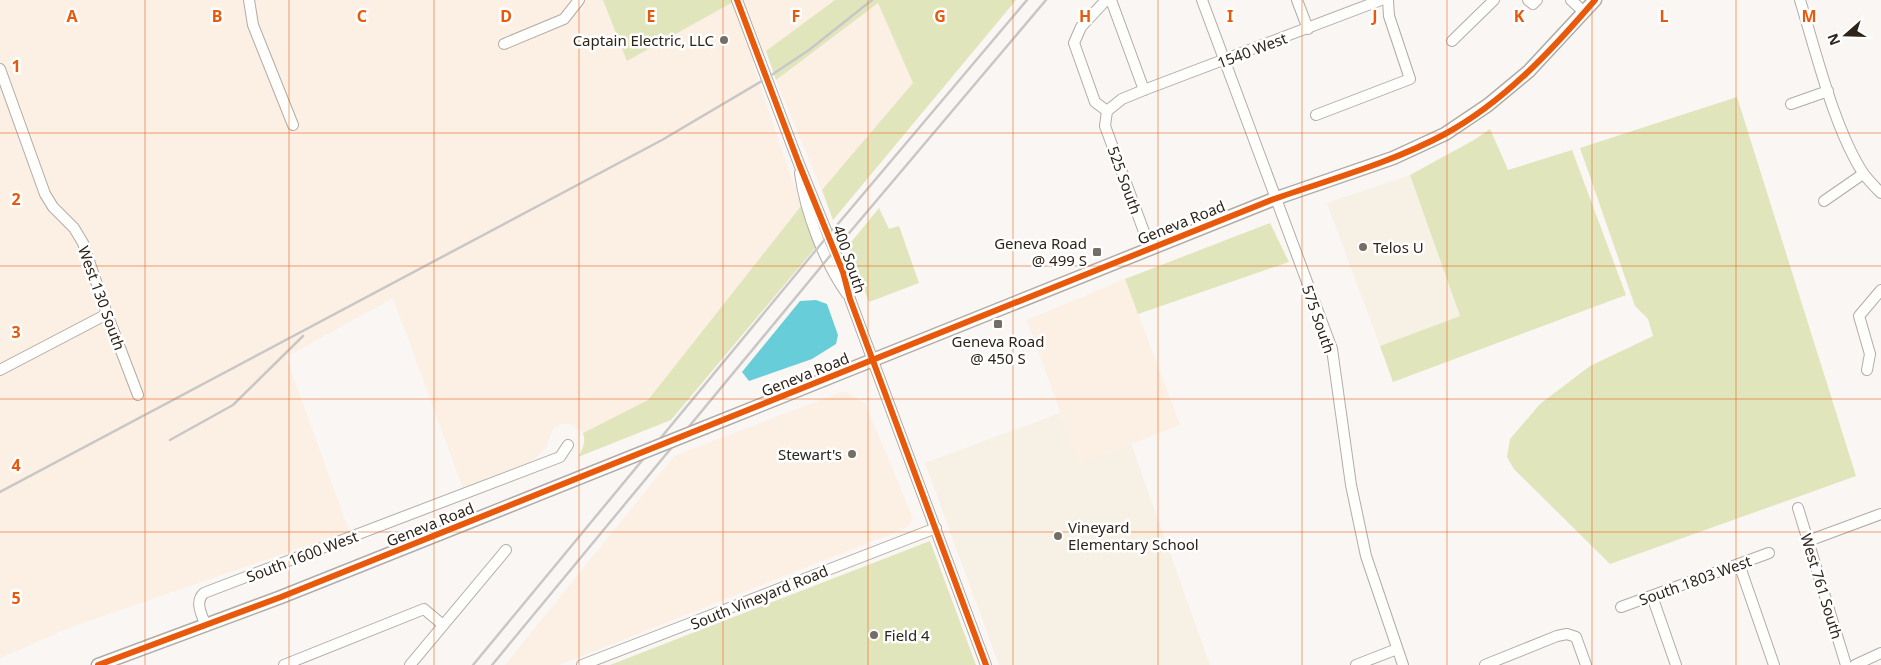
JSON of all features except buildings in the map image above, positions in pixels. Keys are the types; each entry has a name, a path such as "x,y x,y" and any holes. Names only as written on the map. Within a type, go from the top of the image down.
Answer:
{"main road":[{"name":"Geneva Road","path":"98,665 206,626 1274,199 1393,158 1445,134 1488,105 1528,72 1594,0"}],"street":[{"path":"249,0 253,24 293,125"},
{"path":"504,44 564,19 579,0"},
{"name":"400 South","path":"737,0 799,164 843,272 850,299 986,665"},
{"path":"1106,0 1081,27 1074,43 1095,102 1107,111"},
{"path":"1111,0 1144,90"},
{"name":"575 South","path":"1202,0 1274,199 1332,349 1350,485 1366,556 1404,665"},
{"path":"1297,0 1308,29"},
{"name":"1540 West","path":"1107,111 1122,99 1144,90 1381,0"},
{"path":"1316,115 1410,79 1389,16 1388,0"},
{"path":"1452,41 1494,0"},
{"path":"1572,0 1584,12"},
{"path":"1800,0 1846,140 1863,174 1881,193"},
{"name":"West 130 South","path":"0,69 45,194 52,207 74,228 83,243 107,314 138,395"},
{"path":"1791,104 1828,90"},
{"name":"525 South","path":"1107,111 1105,126 1150,248"},
{"path":"1824,201 1863,174"},
{"path":"1867,370 1870,354 1859,316 1881,290"},
{"path":"0,370 107,314"},
{"name":"South 1600 West","path":"206,626 199,607 199,600 204,593 560,457 568,445"},
{"name":"West 761 South","path":"1798,508 1846,665"},
{"path":"1808,541 1880,518"},
{"name":"South Vineyard Road","path":"582,665 936,528"},
{"path":"410,665 506,550"},
{"name":"South 1803 West","path":"1621,607 1769,553"},
{"path":"1739,564 1774,665"},
{"path":"1652,596 1676,665"},
{"path":"284,665 424,610 443,625"},
{"path":"1485,665 1557,636 1567,634 1576,637 1586,665"},
{"path":"1356,665 1398,649"},
{"path":"1855,665 1881,653"}],"shaded area":[{"path":"0,0 835,0 752,62 801,206 648,400 583,433 570,424 561,424 553,429 545,449 532,461 463,488 393,298 286,357 349,531 71,627 0,658"},
{"path":"878,3 913,83 822,190 776,80"},
{"path":"1410,175 1460,316 1380,346 1327,203"},
{"path":"1125,279 1180,425 1079,464 1027,320"},
{"path":"844,391 865,403 913,518 908,527 559,665 505,665 674,456"},
{"name":"Vineyard Elementary School","path":"1060,413 1079,464 1131,444 1210,665 999,665 925,463"}],"green space":[{"path":"603,0 732,0 733,2 627,61"},
{"path":"835,0 1016,0 833,220 822,190 913,83 878,3 776,80 766,51"},
{"path":"1737,97 1856,476 1610,564 1514,469 1507,457 1510,439 1540,404 1590,366 1653,336 1648,319 1635,306 1580,148"},
{"path":"1490,129 1508,170 1572,150 1626,295 1393,382 1380,346 1460,316 1410,175 1474,140"},
{"path":"801,206 816,247 671,420 578,457 584,445 583,433 648,400"},
{"path":"879,208 889,229 899,226 919,283 869,302 848,246"},
{"path":"1270,223 1289,262 1138,314 1125,279"},
{"path":"930,541 976,665 610,665"}],"water":[{"path":"816,300 827,304 838,335 836,344 812,359 749,381 742,372 800,301"}],"railway":[{"path":"0,492 662,140 767,78 809,50 872,0"},
{"path":"473,665 821,244 1027,0"},
{"path":"492,665 839,245 1046,0"},
{"path":"170,440 233,405 303,336"}],"cycle path":[{"path":"737,0 799,164 843,272 850,299 986,665"},
{"path":"98,665 281,597 1274,199 1404,154 1467,121 1507,91 1562,38 1595,0"}],"place":[{"name":"Captain Electric, LLC","path":"724,40"},
{"name":"Telos U","path":"1363,247"},
{"name":"Geneva Road @ 499 S","path":"1097,252"},
{"name":"Geneva Road @ 450 S","path":"998,324"},
{"name":"Stewart's","path":"852,454"},
{"name":"Vineyard Elementary School","path":"1058,536"},
{"name":"Field 4","path":"874,635"}]}
